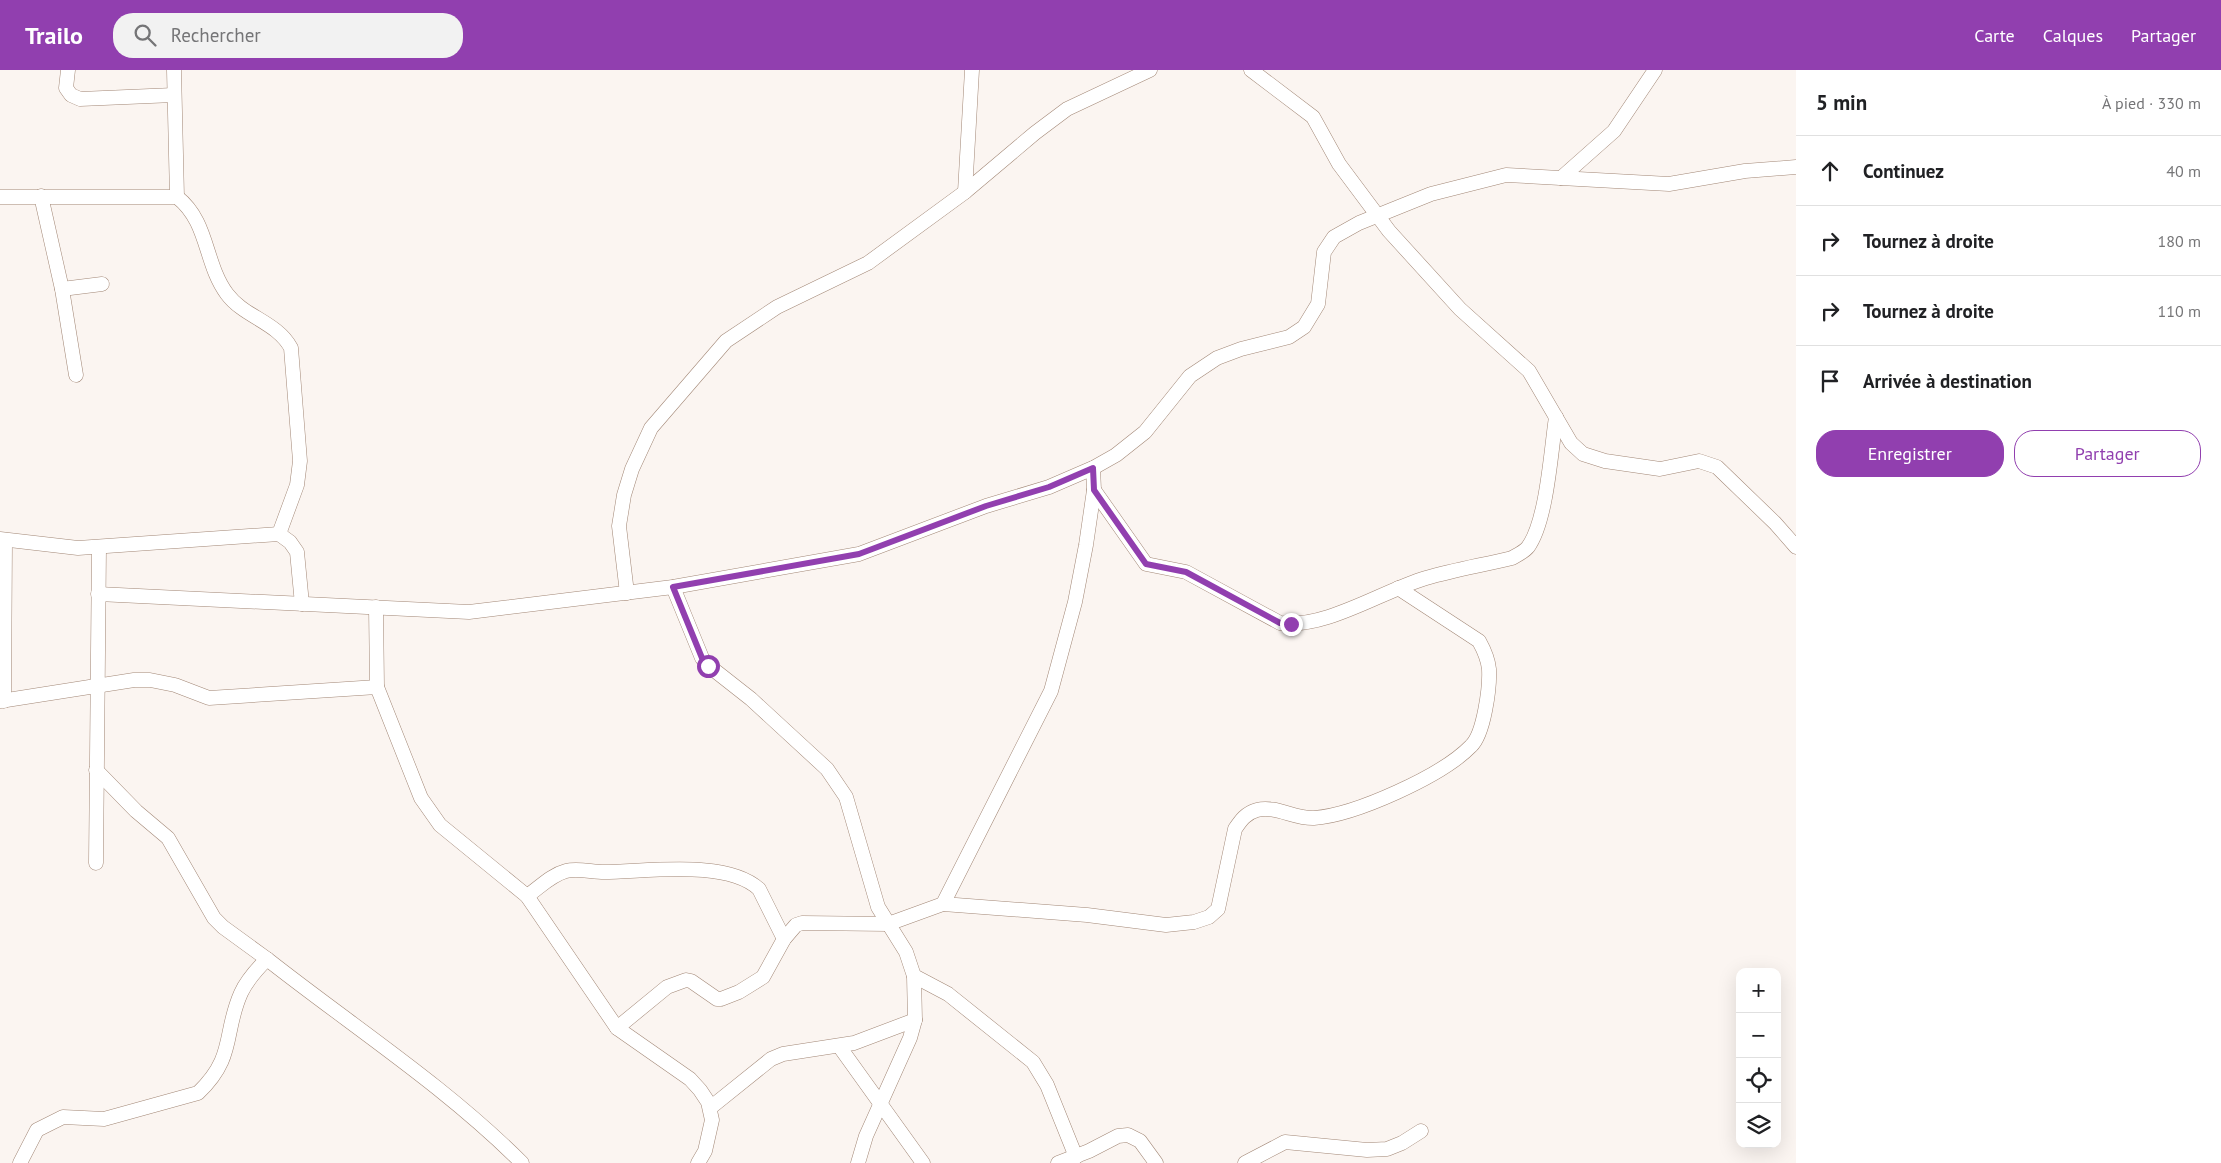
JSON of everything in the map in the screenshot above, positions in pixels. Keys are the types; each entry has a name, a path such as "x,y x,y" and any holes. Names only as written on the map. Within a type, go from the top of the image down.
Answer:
{"street":[{"path":"68,70 66,88 71,95 80,99 174,95"},
{"path":"174,70 177,197"},
{"path":"965,192 972,70"},
{"path":"626,593 619,526 624,495 632,469 652,428 726,341 777,307 868,263 965,192 1035,133 1067,109 1150,70"},
{"path":"1251,70 1313,117 1339,164 1378,216 1460,309 1529,370 1571,443 1583,454 1660,469 1699,461 1717,467 1796,546"},
{"path":"1561,178 1614,131 1655,70"},
{"path":"98,594 470,612 673,587 859,554 986,506 1049,487 1093,468 1116,455 1145,432 1190,376 1217,358 1241,349 1289,337 1304,327 1318,304 1324,252 1334,237 1359,223 1431,194 1506,175 1669,184 1745,171 1796,167"},
{"path":"41,196 62,289 76,375"},
{"path":"0,197 177,197 188,205 196,217 216,278 226,293 233,302 275,329 287,340 291,348 300,461 297,485 278,534"},
{"path":"62,289 102,284"},
{"path":"1094,490 1146,564 1186,572 1280,623 1291,624 1322,618 1426,578 1512,558 1528,546 1542,512 1556,417"},
{"path":"943,904 1051,691 1075,602 1094,490 1093,468"},
{"path":"302,604 298,552 290,542 278,534 78,548 3,540 2,701 134,680 150,680 175,685 209,698 377,686"},
{"path":"96,863 99,547"},
{"path":"673,587 702,658 708,666 751,699 827,769 838,783 846,797 878,907 906,952 914,976 915,1020 910,1038 866,1136 858,1163"},
{"path":"617,1028 673,984 691,981 717,999 726,998 739,992 763,977 784,938 796,925 810,922 888,924 943,904 1087,916 1166,925 1194,922 1209,917 1218,909 1230,856 1232,837 1241,818 1249,813 1266,809 1312,818 1342,813 1382,798 1450,764 1473,745 1478,735 1489,683 1486,654 1479,641 1398,588"},
{"path":"376,607 377,686 421,798 440,825 528,896 617,1028 690,1079 700,1090 710,1108 712,1120 709,1140 698,1163"},
{"path":"96,770 136,811 168,838 214,918 418,1074 496,1138 522,1163"},
{"path":"528,896 554,874 569,870 605,872 681,869 730,874 753,883 784,938"},
{"path":"20,1163 37,1130 64,1117 104,1118 198,1093 214,1075 227,1051 241,992 266,959"},
{"path":"914,976 948,994 1033,1062 1046,1084 1076,1157"},
{"path":"710,1108 771,1059 783,1054 854,1044 915,1020"},
{"path":"840,1046 880,1106 923,1163"},
{"path":"1245,1163 1285,1142 1367,1150 1386,1149 1402,1143 1421,1131"},
{"path":"1058,1163 1076,1157 1118,1136 1128,1135 1140,1141 1156,1163"}],"route":[{"path":"708,666 702,658 673,587 859,554 986,506 1049,487 1093,468 1094,490 1146,564 1186,572 1280,623 1291,624"}]}
